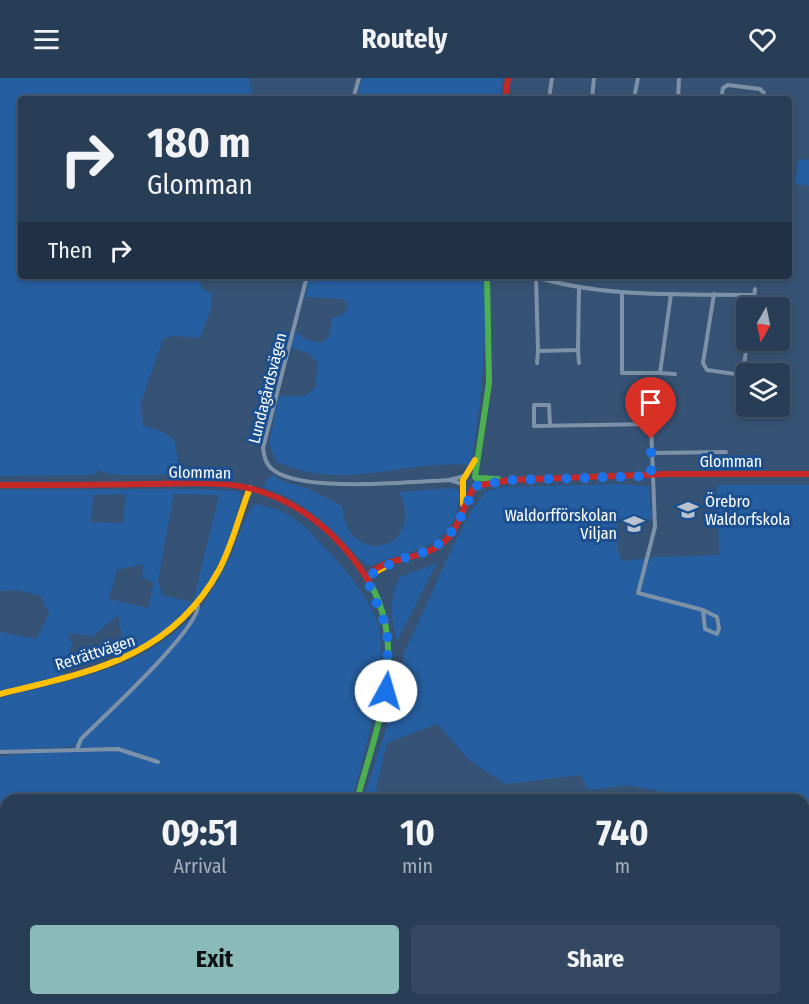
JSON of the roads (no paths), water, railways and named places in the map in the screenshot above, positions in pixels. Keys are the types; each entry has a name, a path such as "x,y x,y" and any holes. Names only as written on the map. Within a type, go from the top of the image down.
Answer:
{"street":[{"path":"354,96 359,78"},
{"path":"505,96 508,78"},
{"path":"549,96 552,78"},
{"path":"592,96 594,78"},
{"path":"635,96 638,78"},
{"path":"678,96 679,78"},
{"path":"722,96 723,88 728,85 760,89 764,96"},
{"name":"Lundagårdsvägen","path":"306,279 263,448 267,464 280,474 307,483 449,480 471,476"},
{"path":"463,509 464,484 471,476 477,456 489,383 487,279"},
{"path":"534,279 537,363"},
{"path":"543,279 579,287 622,292 754,295 755,289"},
{"path":"579,287 579,363"},
{"path":"622,292 622,373"},
{"path":"660,373 671,294"},
{"path":"714,294 704,366 707,370 736,374"},
{"path":"537,351 578,350"},
{"path":"614,373 675,374"},
{"path":"550,425 549,405 534,405 534,426 659,424"},
{"path":"651,424 651,476 655,526 638,592 703,610 717,617 719,628 717,634 705,629 703,610"},
{"path":"651,453 726,452"},
{"name":"Glomman","path":"471,476 510,480 809,474"},
{"path":"366,577 381,565 422,553 444,541 457,525 474,486 471,476"},
{"name":"Lundagårdsvägen","path":"449,480 464,484"},
{"name":"Glomman","path":"474,486 510,480"},
{"name":"Glomman","path":"0,485 222,484 250,488 281,498 316,521 366,577 384,621 389,661 386,691 359,794"},
{"path":"464,484 474,486"},
{"name":"Reträttvägen","path":"0,694 106,666 139,654 165,638 198,606 223,562 250,488"},
{"path":"77,749 81,739 163,657 191,621 198,606"},
{"path":"0,752 118,749 158,762"}],"place":[{"name":"Örebro Waldorfskola","path":"688,510"},
{"name":"Waldorfförskolan Viljan","path":"634,524"}]}
